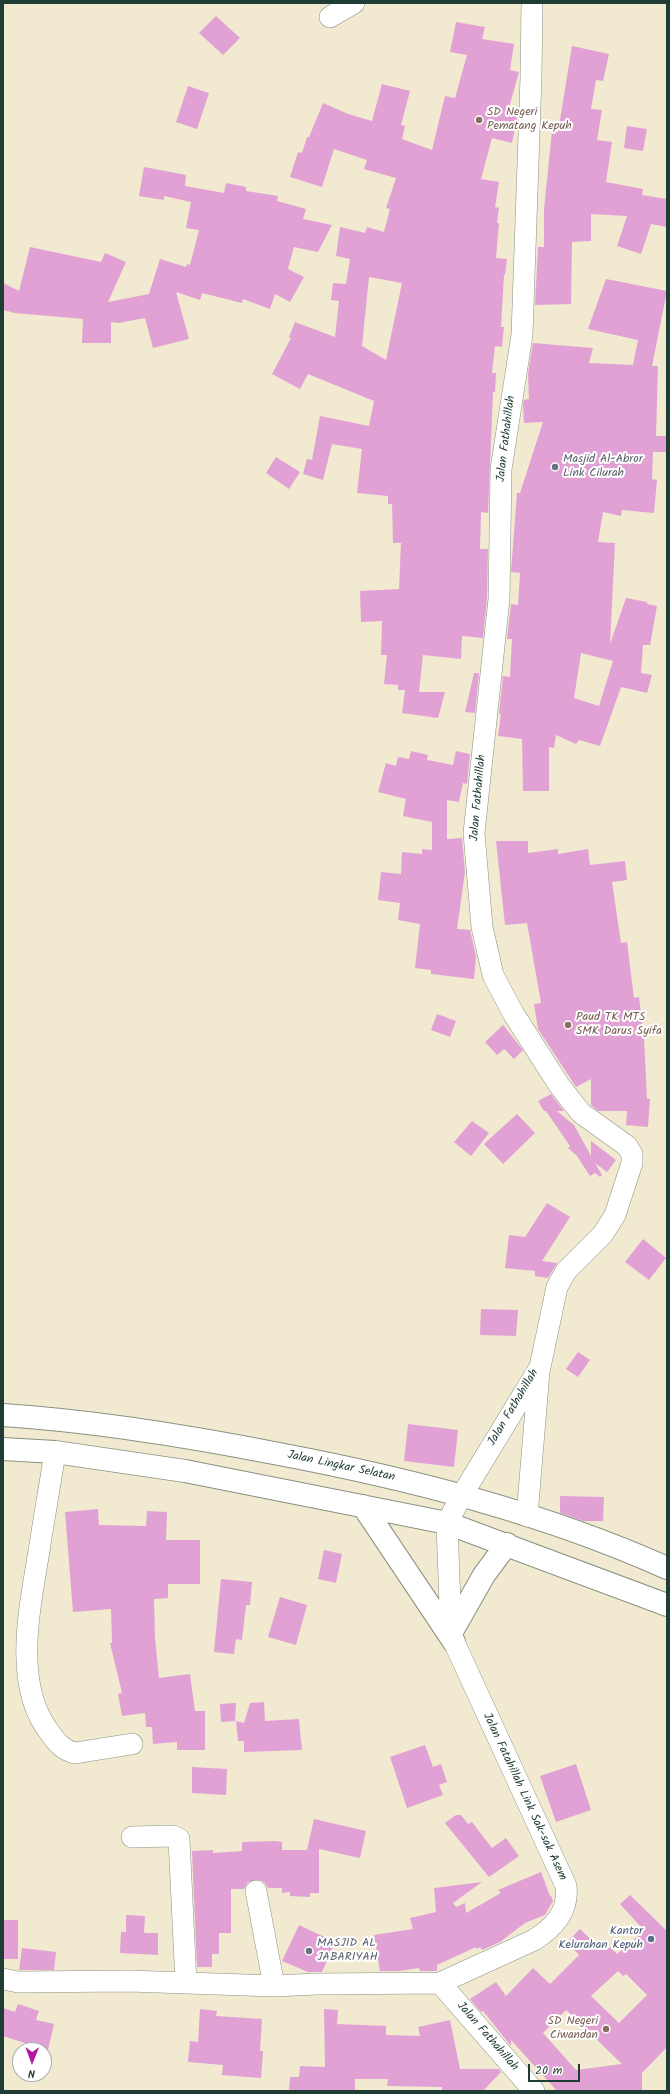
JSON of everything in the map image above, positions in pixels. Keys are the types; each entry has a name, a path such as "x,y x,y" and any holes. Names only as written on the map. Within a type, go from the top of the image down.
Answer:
{"highway":[{"name":"Jalan Lingkar Selatan","path":"3,1415 71,1420 186,1436 344,1466 462,1495 631,1552 667,1568"},
{"path":"3,1449 55,1452 185,1471 447,1523 667,1605"},
{"path":"363,1506 452,1638 484,1575 506,1544"}],"street":[{"path":"330,17 354,3"},
{"name":"Jalan Fathahillah","path":"447,1523 462,1495 540,1367 557,1287 566,1271 603,1234 615,1215 632,1163 632,1154 627,1146 582,1113 559,1085 513,1013 493,975 482,927 475,860 474,833 499,599 501,469 522,335 531,77 532,3"},
{"path":"528,1516 540,1367"},
{"path":"55,1452 29,1610 28,1676 32,1700 44,1726 66,1751 75,1753 132,1744"},
{"path":"447,1523 452,1638"},
{"name":"Jalan Fatahillah Link Sak-sak Asem","path":"440,1983 534,1940 548,1931 564,1910 566,1901 566,1886 471,1684 452,1638"},
{"path":"132,1837 173,1836 179,1839 186,1983"},
{"path":"256,1891 274,1986"},
{"path":"3,1980 18,1982 129,1981 274,1986 316,1984 440,1983"},
{"name":"Jalan Fathahillah","path":"440,1983 534,2091"}],"building":[{"path":"216,16 240,38 223,55 199,33"},
{"path":"456,22 485,27 482,39 514,44 510,70 519,72 508,111 518,113 512,143 492,138 481,179 499,182 495,207 499,208 496,258 507,259 504,275 501,327 504,327 502,347 495,346 492,373 496,373 495,392 493,392 488,513 481,512 480,549 488,549 487,598 483,638 462,636 461,659 423,655 419,692 445,692 438,718 402,713 405,690 398,690 398,685 384,684 387,655 381,655 382,621 361,622 360,591 399,589 401,543 393,543 392,504 388,504 388,496 357,493 362,449 332,444 323,480 303,474 307,459 312,460 320,416 369,426 374,401 308,374 300,389 272,374 291,338 289,337 295,322 335,337 339,301 331,300 333,283 346,284 350,259 336,256 340,227 365,233 367,227 384,232 390,209 386,208 396,178 364,169 367,160 334,149 322,187 290,177 298,152 302,153 307,137 309,137 323,103 348,114 372,121 382,84 410,91 401,125 405,126 402,139 432,150 445,96 455,98 467,55 450,52","holes":["369,277 402,283 386,360 362,346"]},
{"path":"572,46 609,54 603,81 596,80 591,109 602,110 597,140 612,142 606,182 643,189 642,195 667,199 667,227 651,224 641,254 617,246 627,216 591,214 591,241 572,242 571,304 535,305 538,247 544,247 544,209 552,131 558,132"},
{"path":"188,86 209,93 197,129 176,122"},
{"path":"627,126 647,129 643,151 624,148"},
{"path":"144,167 186,175 185,186 224,193 226,183 246,187 246,191 278,196 277,201 306,209 303,219 332,225 318,252 294,247 288,269 304,277 290,302 275,294 270,309 243,299 242,303 202,293 200,300 176,292 189,339 153,348 145,318 118,323 111,322 111,343 82,343 83,319 15,313 3,310 3,283 19,291 30,247 101,262 105,253 126,262 108,302 149,294 160,259 186,267 187,264 190,265 199,230 186,228 191,202 164,196 164,200 139,196"},
{"path":"606,279 667,291 652,366 658,366 656,436 667,436 667,452 653,452 652,479 657,480 654,513 622,510 621,516 603,512 598,542 615,543 610,644 626,598 647,602 647,604 657,606 650,645 643,645 641,673 652,675 647,693 621,687 600,746 579,740 576,744 556,735 554,748 549,747 549,791 523,791 522,739 498,736 503,676 510,677 512,639 507,639 511,604 518,605 520,573 511,572 517,493 520,493 543,422 524,423 523,404 524,400 529,399 528,373 533,343 593,348 589,363 633,365 638,340 588,329","holes":["581,653 613,661 599,706 574,698"]},
{"path":"276,457 300,472 289,489 266,473"},
{"path":"474,673 479,673 475,713 465,712"},
{"path":"411,751 428,755 427,760 453,765 456,751 470,754 467,784 463,783 459,802 447,800 447,839 462,838 465,872 457,929 470,930 476,956 474,979 431,974 431,970 415,968 420,924 398,920 400,903 378,900 381,872 401,874 402,852 422,854 422,849 432,850 432,822 403,816 406,799 378,792 386,763 396,766 398,757 409,759"},
{"path":"496,841 528,841 528,853 558,849 558,854 588,849 590,865 625,861 627,880 612,882 621,943 627,942 634,998 639,997 644,1038 647,1099 650,1099 648,1127 626,1125 627,1111 598,1111 591,1105 591,1079 576,1087 538,1029 534,1004 541,1003 527,923 505,925"},
{"path":"437,1014 456,1021 450,1037 431,1030"},
{"path":"503,1025 523,1050 514,1059 504,1049 497,1055 485,1042"},
{"path":"551,1094 564,1111 557,1111 574,1125 591,1156 591,1141 616,1160 607,1172 595,1163 602,1175 600,1177 595,1173 590,1176 577,1156 568,1148 570,1146 538,1101"},
{"path":"517,1114 535,1133 503,1164 484,1144"},
{"path":"472,1121 489,1133 471,1156 454,1142"},
{"path":"547,1203 570,1217 542,1261 557,1263 548,1278 535,1276 535,1271 505,1268 509,1235 525,1237"},
{"path":"643,1239 666,1258 649,1280 625,1262"},
{"path":"481,1309 518,1310 516,1336 480,1335"},
{"path":"578,1352 590,1360 578,1377 566,1369"},
{"path":"408,1424 458,1430 454,1467 404,1461"},
{"path":"560,1496 604,1497 603,1521 583,1521 560,1513"},
{"path":"98,1509 99,1525 146,1526 147,1511 167,1512 166,1540 200,1540 200,1584 168,1584 168,1598 154,1599 155,1638 159,1678 190,1674 195,1711 205,1711 205,1750 177,1750 177,1742 153,1744 152,1727 146,1727 145,1713 122,1716 118,1694 122,1693 110,1643 112,1643 111,1609 73,1612 65,1512"},
{"path":"324,1550 342,1554 336,1583 318,1579"},
{"path":"221,1579 252,1582 250,1605 246,1605 242,1640 236,1639 234,1654 214,1652"},
{"path":"280,1597 307,1605 296,1645 268,1637"},
{"path":"264,1702 265,1721 299,1719 302,1750 244,1752 244,1741 238,1741 236,1721 244,1723 250,1703"},
{"path":"236,1703 235,1721 221,1722 220,1704"},
{"path":"425,1745 433,1767 441,1764 447,1782 439,1785 443,1795 407,1808 390,1757"},
{"path":"576,1764 591,1810 556,1822 540,1776"},
{"path":"192,1767 227,1769 226,1795 192,1793"},
{"path":"456,1815 461,1815 468,1824 472,1822 492,1848 506,1838 519,1856 489,1877 445,1823"},
{"path":"314,1819 366,1831 360,1858 319,1849 319,1893 310,1893 310,1897 290,1896 290,1892 282,1893 282,1888 268,1888 265,1883 260,1880 248,1882 244,1889 231,1889 231,1933 219,1933 219,1954 212,1954 212,1967 197,1967 192,1851 213,1850 213,1853 242,1851 242,1842 276,1841 282,1842 282,1850 307,1850"},
{"path":"541,1872 553,1901 545,1915 525,1923 500,1942 482,1950 480,1947 477,1949 476,1947 437,1965 437,1971 420,1971 419,1968 399,1971 380,1971 374,1935 413,1929 410,1918 436,1912 434,1888 482,1882 453,1903 456,1907 465,1903 466,1913 501,1893 498,1890"},
{"path":"630,1895 667,1931 667,2047 642,2073 642,2091 557,2091 511,2040 511,2046 483,2011 481,2012 470,1999 496,1982 506,1996 533,1968 550,1984 579,1955 567,1942 580,1929 600,1948 602,1946 606,1950 610,1947 617,1954 643,1932 640,1928 641,1927 620,1904","holes":["618,1971 623,1976 626,1974 647,1995 619,2023 591,1996","566,2010 622,2064 576,2070 543,2033"]},
{"path":"126,1915 145,1916 144,1933 158,1933 158,1955 120,1953 121,1932 126,1932"},
{"path":"3,1920 18,1920 18,1959 3,1959"},
{"name":"MASJID AL JABARIYAH","path":"299,1925 335,1942 322,1972 308,1972 282,1961"},
{"path":"22,1948 56,1952 54,1970 19,1970"},
{"path":"18,2004 39,2011 36,2020 54,2024 50,2042 22,2042 3,2036 3,2008 15,2012"},
{"path":"200,2009 217,2011 216,2016 262,2019 260,2051 263,2051 261,2078 222,2075 223,2065 188,2062 190,2041 198,2042"},
{"path":"324,2009 338,2010 337,2024 386,2026 386,2035 420,2036 418,2027 450,2020 460,2069 499,2069 501,2072 483,2091 442,2091 442,2087 387,2086 388,2079 355,2079 355,2091 289,2091 290,2077 299,2077 300,2066 325,2067"}],"place":[{"name":"SD Negeri Pematang Kepuh","path":"479,120"},
{"name":"Masjid Al-Abror Link Cilurah","path":"555,467"},
{"name":"Paud TK MTS SMK Darus Syifa","path":"568,1025"},
{"name":"Kantor Kelurahan Kepuh","path":"651,1939"},
{"name":"MASJID AL JABARIYAH","path":"309,1951"},
{"name":"SD Negeri Ciwandan","path":"606,2029"}]}
